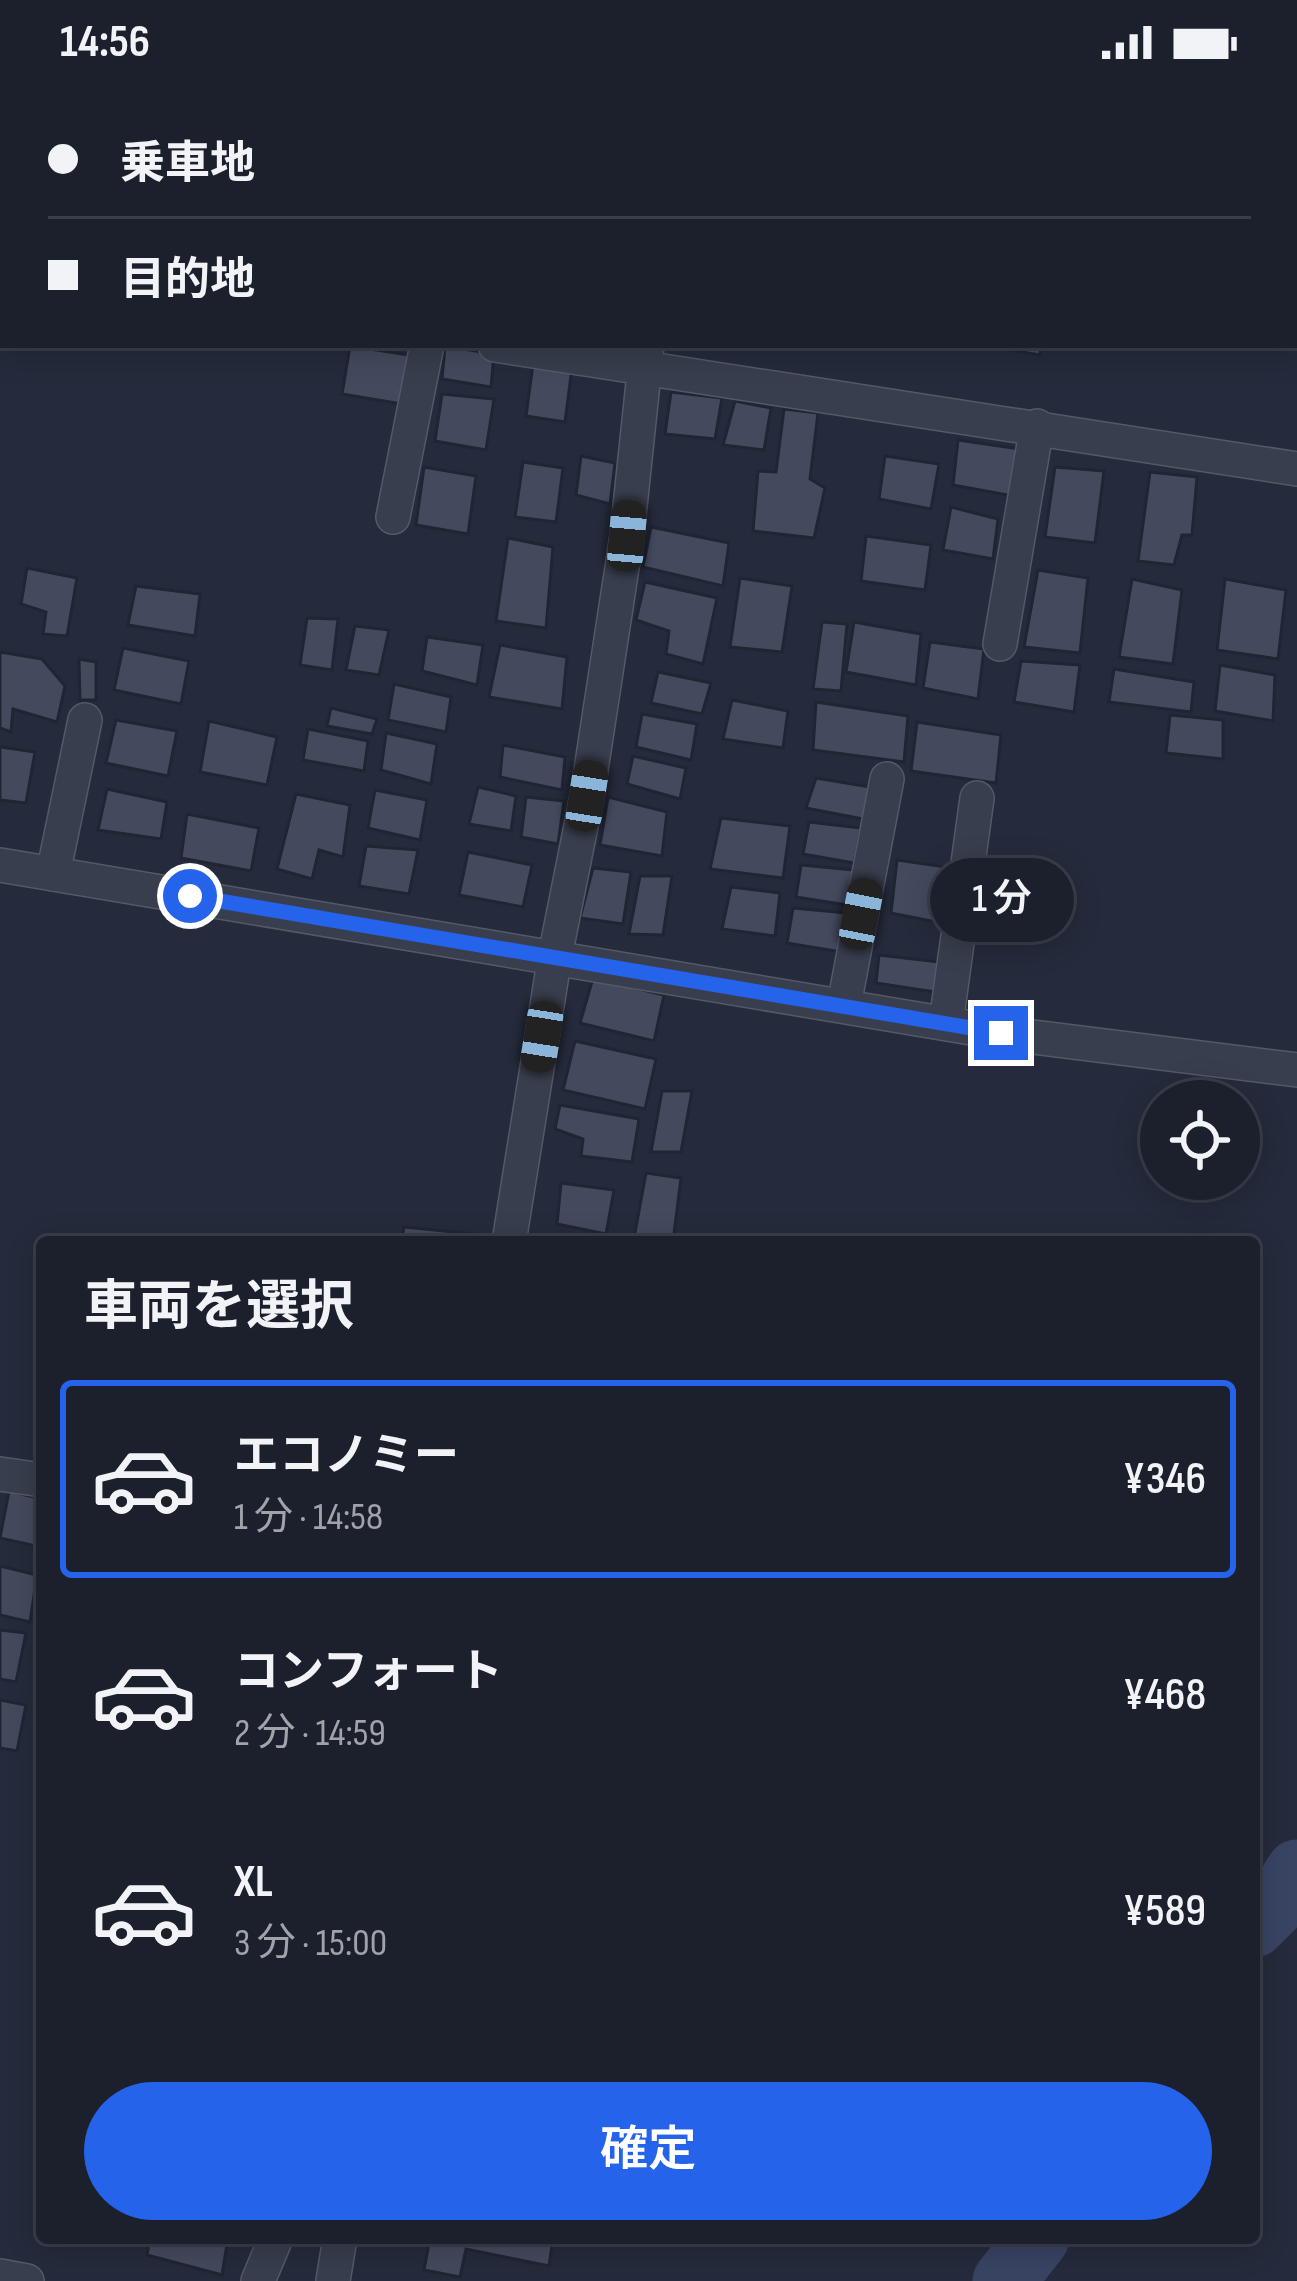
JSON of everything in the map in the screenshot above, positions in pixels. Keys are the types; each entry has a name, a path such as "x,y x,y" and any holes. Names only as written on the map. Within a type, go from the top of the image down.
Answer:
{"street":[{"path":"393,517 426,348"},
{"path":"530,348 645,358 1297,470"},
{"path":"510,1236 627,536 645,358"},
{"path":"1000,644 1037,426"},
{"path":"53,874 85,720"},
{"path":"844,1005 886,779"},
{"path":"946,1023 977,798"},
{"path":"0,865 946,1023 1297,1070"},
{"path":"0,1474 36,1479"},
{"path":"258,2281 273,2244"},
{"path":"333,2281 339,2244"},
{"path":"0,2276 27,2281"}],"building":[{"path":"350,348 409,355 402,404 342,394"},
{"path":"445,348 494,354 491,387 442,379"},
{"path":"999,348 1041,348 1040,355"},
{"path":"533,364 572,368 565,422 526,416"},
{"path":"671,392 722,398 715,439 665,434"},
{"path":"442,394 494,399 486,450 435,441"},
{"path":"735,401 771,408 764,450 723,445"},
{"path":"784,409 818,413 810,479 825,488 814,538 753,531 758,471 776,472"},
{"path":"958,440 1019,449 1013,496 953,485"},
{"path":"581,456 615,463 610,504 576,495"},
{"path":"885,456 939,464 931,509 879,499"},
{"path":"523,462 563,468 556,522 515,517"},
{"path":"424,467 476,476 468,534 416,525"},
{"path":"1055,467 1104,471 1095,543 1045,537"},
{"path":"1150,472 1197,477 1192,535 1182,535 1174,565 1138,561"},
{"path":"951,507 998,519 993,559 943,550"},
{"path":"651,527 729,543 723,586 643,567"},
{"path":"866,536 931,545 925,590 861,581"},
{"path":"508,538 553,547 546,628 496,621"},
{"path":"27,568 77,578 67,636 43,634 46,612 21,604"},
{"path":"1038,570 1088,578 1080,653 1024,647"},
{"path":"740,578 792,586 782,652 730,647"},
{"path":"1132,579 1182,590 1173,664 1119,657"},
{"path":"1225,579 1286,590 1278,659 1217,650"},
{"path":"645,582 717,598 703,664 666,654 669,631 636,620"},
{"path":"136,586 200,594 195,636 128,625"},
{"path":"307,618 338,619 332,670 300,665"},
{"path":"822,622 847,624 841,691 813,689"},
{"path":"854,622 921,634 916,685 846,672"},
{"path":"355,626 389,630 379,675 346,670"},
{"path":"427,637 483,645 477,685 422,671"},
{"path":"930,642 984,649 978,699 923,688"},
{"path":"500,645 567,657 562,709 489,697"},
{"path":"123,648 189,661 181,704 114,690"},
{"path":"0,652 42,659 65,686 57,722 13,709 11,732 0,728"},
{"path":"79,659 96,662 96,700 80,700"},
{"path":"1021,661 1080,665 1074,712 1014,702"},
{"path":"1220,665 1275,675 1273,721 1215,711"},
{"path":"1114,669 1194,682 1191,712 1109,702"},
{"path":"658,672 711,683 702,714 651,703"},
{"path":"394,684 451,697 446,732 388,720"},
{"path":"732,700 788,711 783,748 723,739"},
{"path":"816,702 908,716 904,762 813,750"},
{"path":"331,708 377,719 372,734 327,726"},
{"path":"642,714 697,724 691,760 636,747"},
{"path":"1170,715 1223,720 1223,759 1166,753"},
{"path":"116,720 177,731 168,776 106,763"},
{"path":"209,721 277,737 267,785 200,772"},
{"path":"917,722 1001,735 996,783 911,771"},
{"path":"308,729 368,741 364,771 303,760"},
{"path":"386,733 437,744 431,784 381,770"},
{"path":"503,745 565,757 562,790 500,777"},
{"path":"0,747 35,752 26,803 0,800"},
{"path":"633,756 686,768 680,799 627,784"},
{"path":"816,778 870,787 863,819 806,808"},
{"path":"478,787 516,796 511,831 469,824"},
{"path":"107,789 167,802 161,839 98,830"},
{"path":"375,790 427,800 420,840 368,828"},
{"path":"296,794 350,805 343,857 319,850 312,879 277,869"},
{"path":"526,797 564,801 558,844 521,837"},
{"path":"608,797 667,812 662,856 600,845"},
{"path":"187,814 259,828 251,871 181,858"},
{"path":"721,818 790,826 783,878 710,869"},
{"path":"809,822 861,828 854,863 803,854"},
{"path":"366,846 418,850 409,894 359,886"},
{"path":"468,852 532,865 523,907 459,895"},
{"path":"897,860 960,869 951,925 891,913"},
{"path":"801,865 854,870 847,905 796,897"},
{"path":"593,868 631,872 623,924 580,918"},
{"path":"640,876 672,876 663,935 629,934"},
{"path":"731,887 780,893 775,936 722,929"},
{"path":"793,908 847,913 841,952 787,943"},
{"path":"879,955 939,962 935,992 876,983"},
{"path":"593,978 664,995 654,1041 580,1023"},
{"path":"575,1041 656,1059 645,1109 563,1090"},
{"path":"662,1091 692,1091 681,1152 651,1152"},
{"path":"560,1105 639,1119 632,1162 581,1156 583,1139 555,1129"},
{"path":"646,1173 681,1178 674,1236 634,1236"},
{"path":"561,1183 614,1190 606,1234 557,1224"},
{"path":"404,1227 474,1234 474,1236 402,1236"},
{"path":"9,1491 36,1498 36,1546 0,1538"},
{"path":"0,1566 36,1575 30,1622 0,1615"},
{"path":"0,1630 26,1633 16,1682 0,1679"},
{"path":"0,1700 26,1705 17,1751 0,1748"},
{"path":"149,2244 227,2244 222,2275 147,2255"},
{"path":"429,2244 552,2244 549,2266 466,2249 460,2277 424,2270"}],"waterway":[{"path":"1260,1920 1297,1871"},
{"path":"1004,2281 1033,2244"}],"route":[{"path":"190,896 1001,1033"}]}
